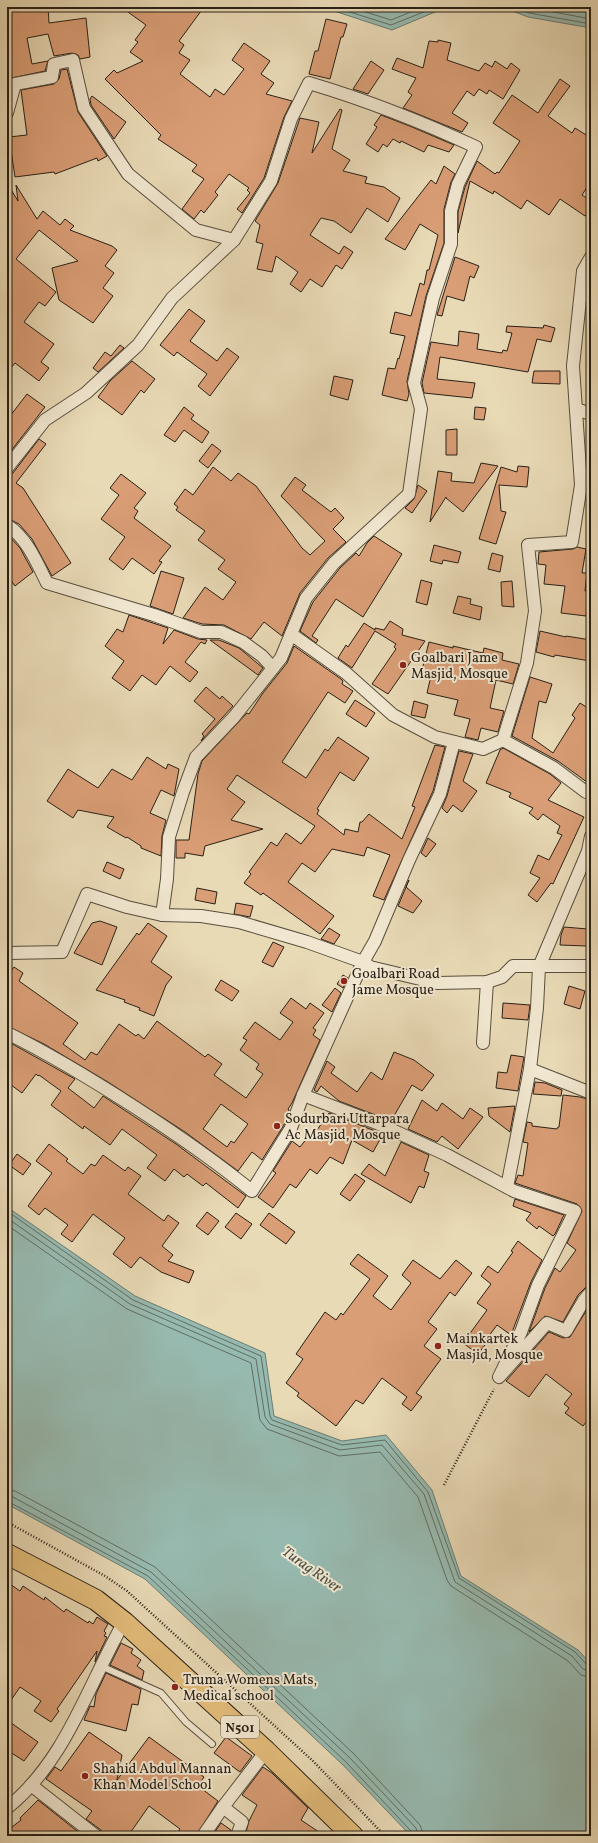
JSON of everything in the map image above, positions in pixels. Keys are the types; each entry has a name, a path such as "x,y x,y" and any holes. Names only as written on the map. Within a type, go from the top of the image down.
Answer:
{"highway":[{"name":"N501","path":"7,1554 96,1600 124,1622 266,1751 354,1836"}],"street":[{"path":"7,113 11,85 52,77 54,64 73,60 84,108 128,174 196,230 234,240"},
{"path":"7,468 45,420 86,393 138,345 172,298 234,240 271,181 291,118 309,83 436,129 476,147 458,184 451,211 451,244 433,298 414,383 421,409 409,494 334,563 306,598 281,658 234,717 196,757 169,837 167,879 162,915"},
{"path":"291,634 346,674 393,715 435,737 483,749 503,740 526,663 535,611 528,545 572,542 581,485 573,366 583,271 591,257"},
{"path":"576,409 591,414"},
{"path":"7,525 32,553 47,584 154,615 201,632 221,632 243,642 262,656 273,668"},
{"path":"503,740 554,768 586,792 591,793"},
{"path":"7,1033 74,1068 103,1086 216,1162 252,1191 290,1128 303,1095 363,962 375,941 409,860 440,794 454,742"},
{"path":"507,1187 530,1068 537,1008 539,967 586,858 591,836"},
{"path":"7,953 62,952 87,894 127,908 162,915 201,916 239,922 307,942 363,962 370,966 436,983 487,982 502,977 513,966 591,966"},
{"path":"483,1043 487,982"},
{"path":"530,1068 591,1093"},
{"path":"303,1095 379,1124 447,1155 507,1187 575,1211 538,1285 521,1332 500,1377"},
{"path":"500,1377 547,1323 566,1332 584,1300 591,1292"},
{"path":"7,1808 31,1786 41,1774 70,1730 124,1622"},
{"path":"203,1836 223,1806 266,1751"},
{"path":"31,1786 96,1836"},
{"path":"223,1806 242,1822 237,1836"}],"lane":[{"path":"102,1667 162,1693 186,1722 212,1744"}],"path":[{"path":"444,1486 500,1377"},
{"path":"7,1522 105,1576 127,1590 312,1761 386,1836"}],"water":[{"path":"322,7 447,7 392,30"},
{"path":"502,7 591,7 591,28 528,17"},
{"name":"Turag River","path":"7,1207 135,1296 265,1353 274,1416 342,1441 386,1435 432,1490 461,1576 578,1650 591,1664 591,1836 411,1836 343,1765 145,1579 7,1504"}],"building":[{"path":"7,7 48,7 49,23 86,18 90,57 80,59 78,55 72,53 54,56 48,34 27,38 32,64 48,61 45,71 7,79"},
{"path":"121,7 204,7 179,41 184,45 179,53 190,60 180,74 210,97 215,89 224,95 244,69 232,60 244,43 270,61 261,74 274,83 266,94 292,101 284,117 264,178 242,213 237,209 250,193 247,190 249,188 229,174 215,192 218,195 204,213 201,210 194,219 182,209 204,179 192,171 197,165 158,139 161,135 105,79 114,70 117,73 143,61 130,52 138,42 135,40 146,25"},
{"path":"326,19 347,24 343,37 341,37 330,79 309,74 315,51 318,51"},
{"path":"438,40 451,43 447,60 479,71 485,63 492,67 495,61 507,69 511,63 520,70 503,99 489,90 487,94 479,89 474,96 467,91 452,113 468,123 462,132 403,108 412,95 408,92 416,78 392,69 397,58 423,68 429,41 438,42"},
{"path":"371,61 384,70 368,94 353,89"},
{"path":"67,69 78,112 107,156 98,161 97,158 55,174 54,172 15,177 9,137 27,135 21,90 54,84 59,79 61,70"},
{"path":"560,79 570,86 548,116 572,133 575,128 591,138 591,181 582,195 591,201 591,208 585,216 560,199 549,215 527,200 521,209 494,191 493,194 470,181 458,233 458,212 465,187 477,161 495,174 497,172 499,173 520,141 493,123 512,95 538,113"},
{"path":"92,96 126,122 114,139 91,105 90,99"},
{"path":"340,109 342,110 332,149 350,160 343,171 367,177 365,183 384,187 400,198 388,222 367,208 351,233 334,221 321,218 310,235 339,254 344,246 353,252 342,269 336,265 322,287 310,279 301,292 290,284 298,272 276,256 272,272 257,269 263,244 256,242 260,225 255,221 278,183 300,118 319,122 312,153"},
{"path":"381,115 454,145 449,152 428,145 424,152 401,141 400,143 393,139 387,147 383,144 378,152 366,144 377,127 374,125"},
{"path":"444,166 455,174 451,182 444,209 444,243 426,296 407,381 409,394 407,401 382,395 388,368 395,369 405,336 390,333 395,312 411,316 420,283 424,285 427,270 429,270 438,235 420,224 405,250 385,239 431,180 436,184"},
{"path":"7,183 18,201 16,185 37,219 43,211 60,225 65,219 74,226 70,230 112,246 117,250 105,266 114,273 103,288 113,296 93,323 59,300 52,268 78,261 39,230 16,259 56,292 45,306 39,302 24,322 54,344 41,362 49,368 39,381 15,363 7,373"},
{"path":"455,257 479,266 474,278 470,276 464,301 447,296 442,316 437,315"},
{"path":"189,309 205,321 190,341 217,361 227,348 239,357 210,396 198,386 207,374 177,352 174,356 160,345"},
{"path":"544,325 555,328 551,342 537,339 528,372 440,357 437,379 475,383 472,398 424,393 422,383 431,342 458,346 459,331 479,334 477,349 502,353 503,350 507,351 512,333 506,332 507,326 543,328"},
{"path":"120,345 124,348 98,372 93,368 105,352 111,356"},
{"path":"132,361 155,379 144,393 141,390 122,415 98,397 110,381"},
{"path":"534,371 560,371 560,384 532,383"},
{"path":"334,376 353,380 348,400 330,395"},
{"path":"27,394 45,407 7,456 7,420"},
{"path":"184,407 194,415 191,419 209,432 202,443 184,430 175,442 164,435"},
{"path":"475,407 486,408 484,420 474,419"},
{"path":"457,429 457,455 446,455 446,430"},
{"path":"39,439 46,444 16,483 23,488 71,563 52,576 32,539 19,524 7,518 7,476 13,473"},
{"path":"212,444 221,451 208,468 199,461"},
{"path":"481,463 498,466 463,512 446,497 430,522 438,471 452,473 451,481 474,483"},
{"path":"518,466 529,467 527,487 499,485 501,511 506,512 496,544 479,539 501,467 517,472"},
{"path":"213,467 231,481 238,473 256,486 302,548 310,555 325,541 281,496 295,477 306,485 302,490 331,512 335,508 344,518 333,529 346,542 328,558 300,593 282,636 264,622 251,639 224,625 202,624 183,618 205,587 223,600 236,582 218,569 225,560 198,540 205,531 176,510 178,507 174,504 185,489 193,495"},
{"path":"121,474 146,493 134,508 138,511 134,518 171,546 159,561 162,562 154,574 132,558 123,570 109,559 125,537 101,519 119,495 110,488"},
{"path":"418,485 427,491 412,513 405,508 414,499"},
{"path":"7,534 20,548 33,572 15,586 7,575"},
{"path":"374,536 402,554 363,617 336,599 312,636 318,640 316,643 300,631 313,602 340,568 356,553 359,556 367,543"},
{"path":"434,545 461,552 458,563 443,560 442,564 430,561"},
{"path":"577,547 586,549 582,573 587,573 585,591 589,591 586,616 561,613 565,586 544,584 546,565 538,564 539,552 573,549"},
{"path":"492,553 503,556 500,572 488,569"},
{"path":"161,571 184,578 173,614 150,606"},
{"path":"421,580 432,583 427,605 416,602"},
{"path":"512,581 514,607 502,606 501,582"},
{"path":"458,596 471,599 470,604 482,607 480,620 453,613"},
{"path":"129,615 168,628 163,644 174,630 198,639 207,640 205,644 201,642 185,662 198,672 190,682 170,666 156,685 142,675 130,691 112,678 124,661 105,646 117,629 123,632"},
{"path":"390,621 403,629 402,635 425,641 388,694 372,684 396,649 394,647 396,644 375,631 352,668 338,658 346,645 348,647 364,623 375,630 375,628 384,630"},
{"path":"540,631 566,637 591,640 590,661 555,655 554,657 536,652"},
{"path":"210,640 219,640 239,648 263,668 258,675"},
{"path":"429,642 483,653 484,648 503,653 502,660 519,664 513,684 496,680 490,708 504,711 498,732 481,728 478,740 465,737 470,719 454,715 458,700 427,693 430,680 420,678"},
{"path":"294,646 341,679 343,681 342,684 353,691 345,703 328,692 282,762 306,778 325,749 328,751 338,737 369,758 354,781 340,772 317,809 319,810 317,814 344,835 345,829 358,832 360,822 362,822 369,814 402,839 415,807 412,806 435,745 445,747 433,791 384,900 373,896 390,855 367,847 364,856 332,849 315,872 302,863 288,882 334,916 320,934 263,893 261,895 244,883 251,874 249,872 271,842 277,846 286,833 301,844 315,826 237,775 227,789 245,802 231,820 263,829 205,846 203,856 185,853 185,858 176,858 176,840 189,840 198,774 202,761 247,713 249,714 263,693 287,663"},
{"path":"530,677 552,684 546,703 539,701 532,738 553,753 575,718 572,715 580,703 591,710 591,785 558,761 512,736"},
{"path":"206,687 220,699 222,696 233,706 201,741 204,736 202,734 215,719 194,701"},
{"path":"355,700 375,713 366,727 346,714"},
{"path":"414,701 428,705 425,718 411,715"},
{"path":"503,748 550,774 561,783 548,800 584,817 553,884 551,883 537,902 528,895 540,878 530,873 538,855 549,860 562,835 557,833 560,826 543,814 538,820 529,813 533,808 509,797 511,793 486,783 500,750"},
{"path":"459,751 473,754 463,781 477,791 462,812 453,805 447,813 442,808 447,796"},
{"path":"147,757 166,769 168,764 179,769 174,796 161,790 150,813 166,820 162,836 161,856 141,848 141,846 127,837 126,838 107,827 114,817 78,810 73,818 47,801 68,769 98,788 112,769 132,780"},
{"path":"428,838 436,844 426,857 421,853"},
{"path":"107,862 124,869 120,879 103,871"},
{"path":"406,887 422,901 413,913 398,906"},
{"path":"197,888 217,892 215,904 195,900"},
{"path":"236,903 253,906 250,917 234,914"},
{"path":"100,921 117,927 102,965 74,953 92,923"},
{"path":"148,923 167,936 151,962 172,977 166,985 154,1016 139,1010 140,1008 124,1002 125,1000 96,990 137,933 139,935"},
{"path":"564,927 588,929 587,946 560,945"},
{"path":"329,928 340,935 334,944 321,939"},
{"path":"273,942 284,947 273,967 262,962"},
{"path":"14,967 23,973 19,981 78,1023 63,1044 85,1060 91,1052 97,1055 119,1024 136,1036 138,1034 144,1039 157,1021 205,1057 208,1054 222,1064 214,1075 246,1098 263,1074 256,1069 259,1064 240,1050 247,1040 243,1038 255,1022 280,1040 293,1022 280,1013 291,998 306,1009 310,1003 324,1013 313,1028 316,1030 313,1035 320,1040 288,1109 289,1110 284,1125 262,1160 252,1152 238,1171 185,1132 108,1082 44,1044 7,1026 7,972 9,974","holes":["221,1104 248,1124 234,1143 231,1141 227,1147 203,1129"]},
{"path":"343,975 348,978 343,988 337,984"},
{"path":"221,980 239,991 232,1001 215,990"},
{"path":"569,986 585,991 580,1009 564,1004"},
{"path":"335,988 341,993 332,1012 322,1005"},
{"path":"503,1003 530,1005 528,1020 502,1018"},
{"path":"7,1041 75,1079 68,1088 94,1108 103,1096 176,1144 246,1196 238,1208 206,1183 203,1186 187,1174 184,1177 174,1169 165,1181 147,1168 157,1155 122,1129 110,1145 84,1126 83,1129 51,1105 61,1091 39,1075 38,1076 36,1074 22,1093 7,1082"},
{"path":"394,1052 414,1060 434,1075 422,1091 412,1085 391,1121 339,1101 321,1086 317,1092 314,1090 327,1061 335,1067 331,1073 357,1092 371,1072 382,1080"},
{"path":"511,1055 524,1057 518,1091 496,1088 498,1072 507,1073"},
{"path":"535,1082 545,1083 562,1090 561,1096 533,1094"},
{"path":"563,1095 591,1100 591,1285 586,1287 578,1295 563,1322 545,1316 529,1332 545,1288 555,1268 560,1272 576,1250 567,1243 582,1211 577,1204 515,1183 518,1175 523,1176 528,1143 523,1142 527,1122 532,1123 532,1126 557,1129 559,1127"},
{"path":"422,1100 437,1111 442,1103 463,1119 470,1108 483,1117 458,1149 442,1136 437,1142 408,1129"},
{"path":"515,1106 510,1132 489,1116 488,1108"},
{"path":"329,1113 383,1134 373,1152 352,1140 343,1164 330,1157 317,1174 310,1169 296,1188 290,1184 273,1208 258,1197 276,1173 273,1171 292,1141 300,1147 315,1128 317,1130"},
{"path":"401,1142 429,1155 424,1171 429,1173 424,1188 419,1186 411,1203 361,1174 369,1164 385,1176"},
{"path":"49,1144 68,1159 66,1161 83,1174 91,1164 95,1166 103,1155 125,1171 128,1167 141,1176 128,1194 164,1221 168,1215 179,1223 162,1246 173,1255 168,1261 194,1271 189,1283 161,1272 140,1257 131,1268 113,1254 125,1238 93,1214 72,1242 61,1234 68,1225 45,1208 39,1215 28,1206 52,1173 36,1161"},
{"path":"17,1154 31,1164 23,1175 9,1165"},
{"path":"355,1174 365,1181 350,1201 340,1194"},
{"path":"515,1199 564,1215 555,1234 553,1236 539,1226 537,1229 526,1220 531,1213 513,1206"},
{"path":"207,1212 219,1221 208,1235 196,1226"},
{"path":"236,1213 252,1224 241,1239 225,1227"},
{"path":"269,1213 295,1232 286,1244 260,1225"},
{"path":"518,1241 542,1260 531,1282 511,1335 497,1325 483,1344 485,1345 478,1354 463,1343 487,1310 477,1303 491,1284 481,1276 488,1266 498,1273 513,1252 511,1251"},
{"path":"358,1254 388,1276 373,1296 391,1310 411,1283 402,1275 413,1260 440,1279 456,1260 472,1273 455,1296 450,1292 428,1322 437,1329 424,1346 441,1359 416,1393 422,1397 411,1411 402,1404 407,1397 382,1378 363,1404 356,1400 336,1426 297,1396 299,1393 286,1383 303,1359 296,1354 325,1312 336,1320 341,1313 343,1315 370,1279 350,1264"},
{"path":"591,1303 591,1416 583,1426 565,1413 569,1408 564,1404 572,1394 546,1374 529,1397 506,1381 549,1332 563,1338 570,1337"},
{"path":"7,1582 20,1591 23,1586 44,1600 45,1597 64,1612 66,1609 88,1623 89,1621 93,1624 97,1617 108,1624 104,1631 106,1633 104,1636 107,1637 95,1662 97,1651 57,1709 59,1711 51,1722 34,1711 41,1701 20,1687 7,1706"},
{"path":"121,1643 133,1649 131,1653 141,1660 137,1666 144,1671 142,1680 110,1665"},
{"path":"106,1673 141,1689 138,1705 132,1704 126,1731 84,1720 90,1706 94,1707 96,1694"},
{"path":"7,1720 38,1742 24,1761 7,1750"},
{"path":"89,1732 122,1755 117,1780 149,1737 204,1777 198,1786 218,1801 196,1836 175,1836 180,1829 149,1806 128,1836 103,1836 101,1830 86,1819 92,1811 46,1779 55,1767 61,1771"},
{"path":"226,1737 252,1756 240,1772 214,1753"},
{"path":"263,1767 272,1773 308,1808 301,1820 325,1836 245,1836 249,1821 257,1805 242,1795"},
{"path":"38,1800 84,1836 7,1836 7,1831 21,1820 20,1818"},
{"path":"221,1823 231,1830 230,1836 212,1836"}],"place":[{"name":"Goalbari Jame Masjid, Mosque","path":"403,665"},
{"name":"Goalbari Road Jame Mosque","path":"344,981"},
{"name":"Sodurbari Uttarpara Ac Masjid, Mosque","path":"277,1126"},
{"name":"Mainkartek Masjid, Mosque","path":"438,1346"},
{"name":"Truma Womens Mats, Medical school","path":"175,1687"},
{"name":"Shahid Abdul Mannan Khan Model School","path":"85,1776"}]}
